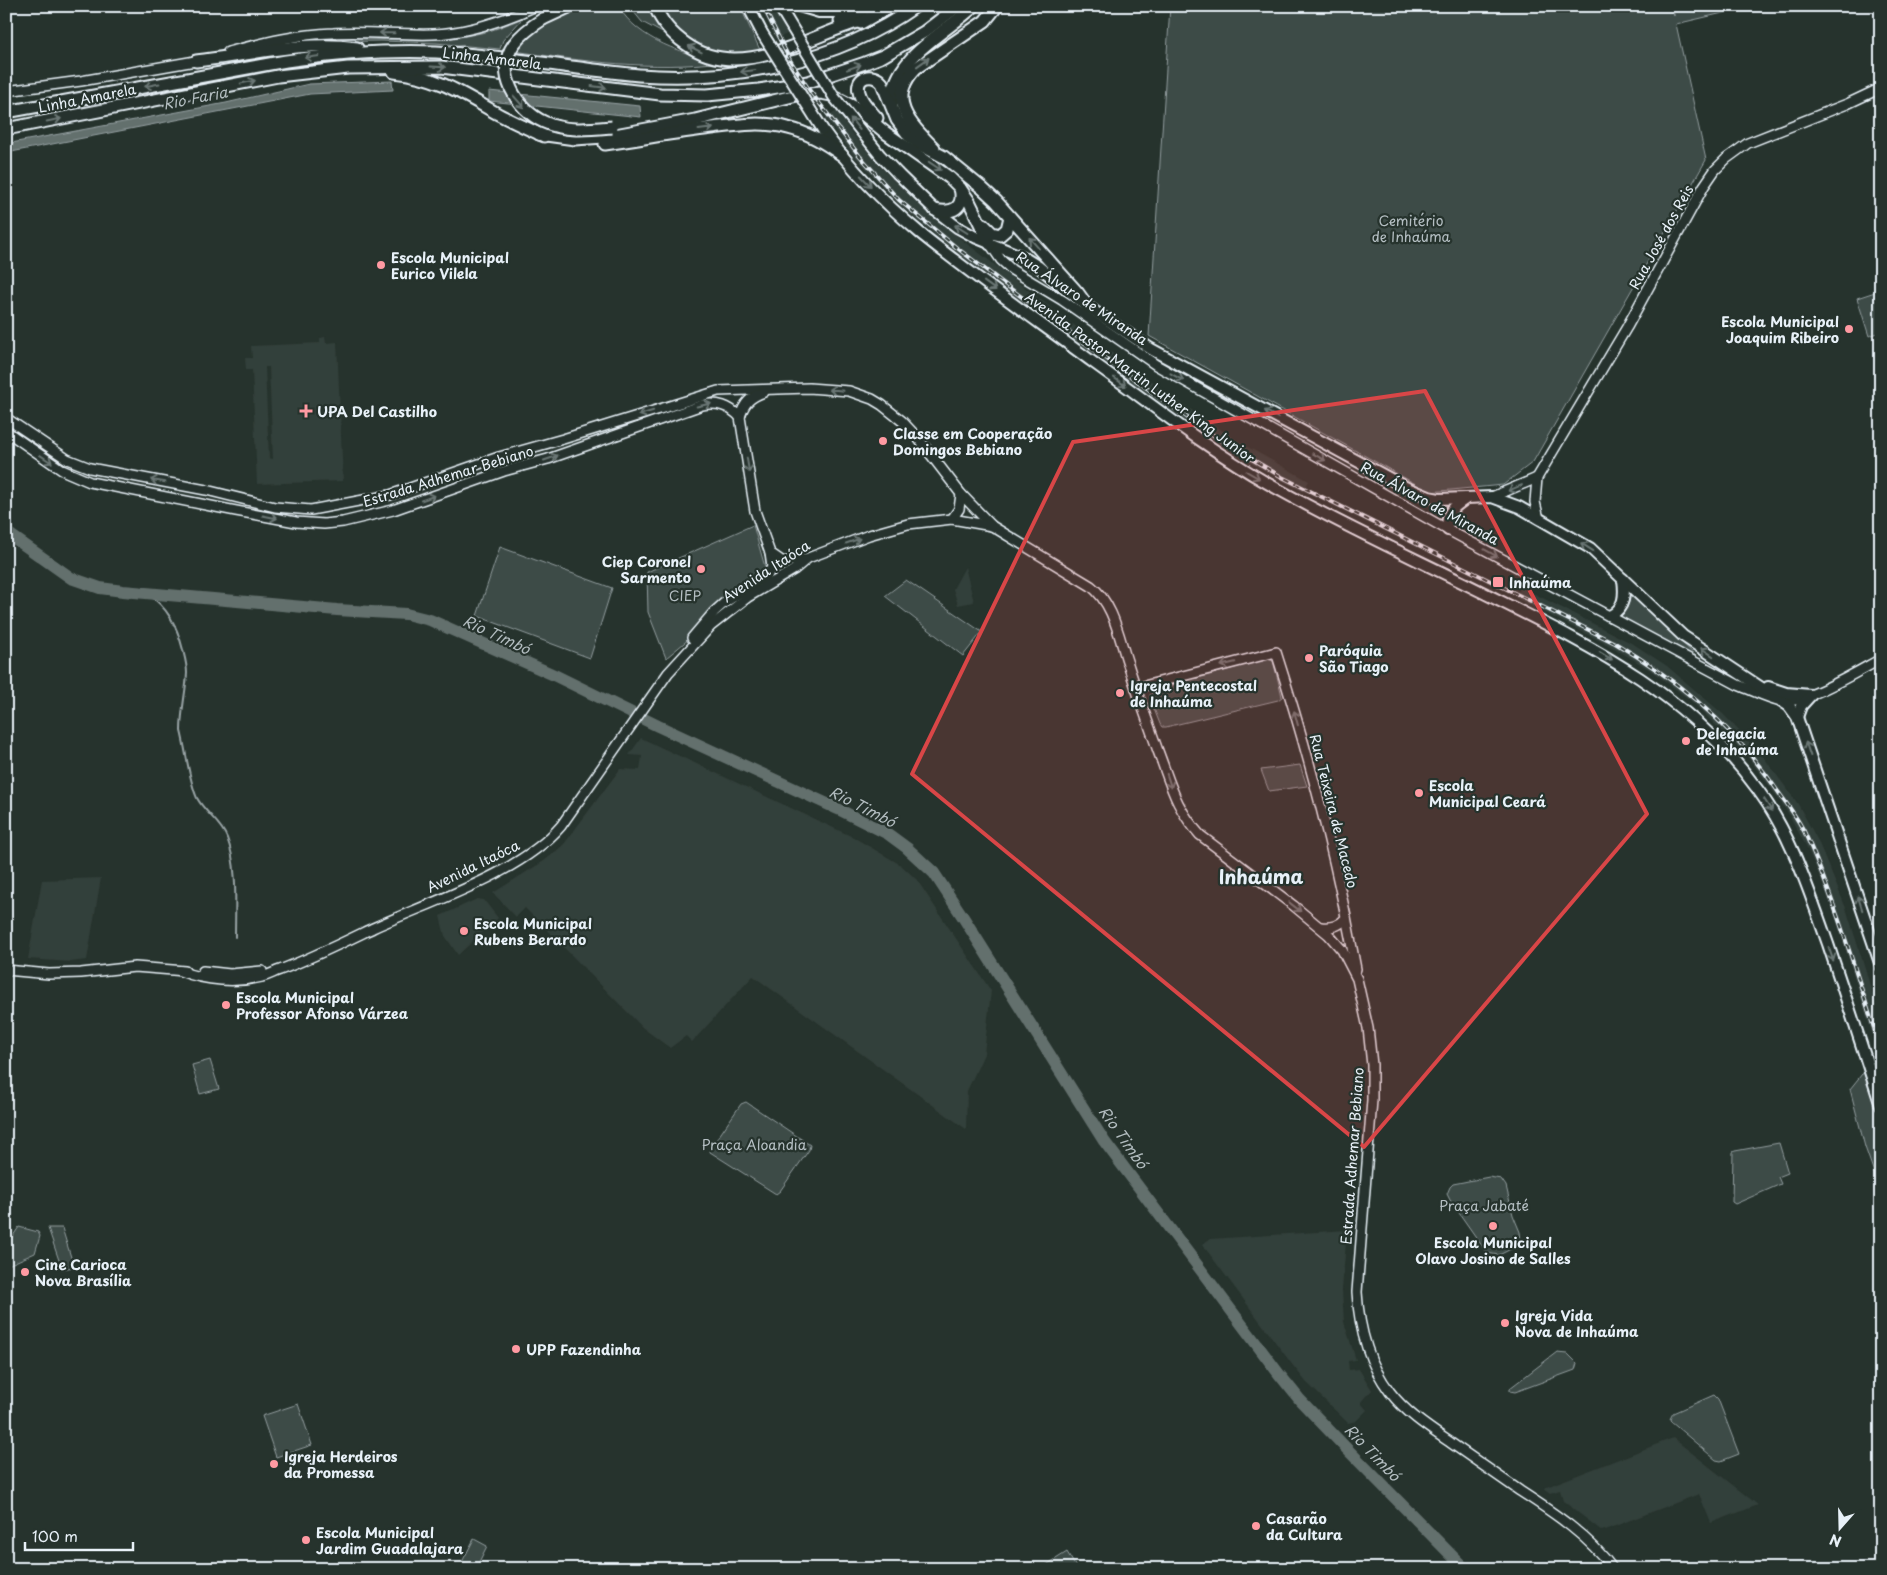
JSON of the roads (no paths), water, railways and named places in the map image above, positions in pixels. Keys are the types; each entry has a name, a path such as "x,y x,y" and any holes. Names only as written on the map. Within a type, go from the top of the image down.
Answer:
{"highway":[{"path":"571,6 543,19 522,35 510,52 507,63 507,76 516,100 533,116 555,126 583,129 612,127 677,116 781,93 808,82"},
{"path":"656,6 663,22 673,34 691,48 724,58 739,59 776,52 842,27 866,12 891,6"},
{"name":"Linha Amarela","path":"6,112 286,61 320,56 378,52 437,52 625,73 689,76 746,72 796,62 857,39 891,22 916,6"},
{"name":"Linha Amarela","path":"6,129 278,76 332,69 371,67 425,66 461,68 622,90 686,95 732,93 808,82 883,56 924,32 958,6"},
{"path":"892,110 894,84 907,63 974,6"},
{"path":"997,6 985,21 916,68 908,76 903,84 902,105 906,115 922,136 982,188 1010,217 1088,307"},
{"path":"796,62 812,48 866,12"},
{"path":"196,61 288,47 341,46 378,52"},
{"path":"371,67 429,78 448,85 539,134 565,145 588,145 746,124 768,124 809,134 842,155"},
{"path":"907,148 862,100 858,88 862,80 868,76 878,78 882,83 892,110 909,136 919,144 944,157"},
{"path":"539,134 575,139 604,136 695,120 797,95 821,93 843,100 854,107 886,133 941,170 960,188 989,231 1000,235 1007,229 1010,217"},
{"path":"935,210 948,212 956,208 961,199 960,188"},
{"path":"979,218 990,244"}],"main road":[{"name":"Linha Amarela","path":"6,91 81,81 196,61 271,40 306,35 334,33 434,34 453,32 489,23 536,6"},
{"name":"Avenida Pastor Martin Luther King Junior","path":"748,6 762,33 823,130 842,155 902,218 939,248 1212,449 1269,484 1356,530 1590,647 1668,698 1705,728 1759,791 1776,817 1795,854 1843,988 1881,1106"},
{"name":"Avenida Pastor Martin Luther King Junior","path":"779,6 834,97 880,156 935,210 957,227 990,244 1023,257 1039,267 1088,307 1151,349 1419,494 1439,499 1492,497 1512,504 1539,518 1590,548 1684,636 1789,706 1797,717 1881,966"},
{"path":"799,6 819,12 866,12"},
{"name":"Rua José dos Reis","path":"1539,518 1535,502 1537,478 1627,327 1694,204 1715,170 1736,150 1748,143 1847,104 1881,88"},
{"name":"Rua Álvaro de Miranda","path":"990,244 1001,260 1012,270 1062,300 1156,365 1448,530 1738,685 1783,701"},
{"name":"Estrada Adhemar Bebiano","path":"6,418 56,453 77,464 105,472 206,490 275,507 299,510 320,509 411,488 499,456 563,439 718,390 836,389 849,391 872,399 891,412 918,438 961,494 992,526 1091,586 1101,595 1114,621 1176,800 1186,818 1200,835 1321,927 1342,950 1357,979 1368,1028 1372,1065 1372,1100 1358,1272 1358,1308 1363,1338 1375,1368 1389,1392 1413,1416 1556,1515 1597,1550 1613,1569"},
{"name":"Estrada Adhemar Bebiano","path":"6,431 75,476 120,489 312,524 334,523 394,510 702,405 721,404 740,417 744,405 749,400 768,390"},
{"path":"740,417 756,510 770,553 783,562 808,558"},
{"path":"499,456 504,458 507,463 507,468 504,472"},
{"path":"1492,497 1537,478"},
{"path":"180,500 206,490 222,508"},
{"path":"952,519 959,509 961,494"},
{"path":"1448,530 1447,522 1450,510 1468,498"},
{"path":"355,502 359,518"},
{"name":"Avenida Itaóca","path":"6,970 65,974 143,967 230,974 278,971 303,962 373,928 457,891 533,852 561,826 668,673 686,653 724,615 748,597 795,569 808,558 870,535 908,524 952,519 992,526"},
{"name":"Avenida Itaóca","path":"686,653 690,642 714,612 767,576 772,566 770,553"},
{"path":"1610,616 1617,613 1624,600 1623,579"},
{"name":"Rua Teixeira de Macedo","path":"1136,688 1276,652 1292,700 1335,866 1357,979"},
{"path":"1783,701 1811,695 1881,659"},
{"path":"1748,678 1786,693 1811,695"},
{"path":"1797,717 1801,706 1811,695"},
{"path":"1321,927 1336,926 1346,918"}],"waterway":[{"name":"Rio Timbó","path":"6,532 71,578 100,588 337,610 406,614 430,620 554,675 888,834 907,848 934,873 1104,1141 1279,1374 1300,1400 1465,1569"},
{"path":"147,594 161,605 171,618 183,650 187,673 181,731 194,791 204,808 224,832 231,849 235,886 235,937"}],"railway":[{"path":"763,6 790,60 810,91 859,155 899,200 957,248 1019,295 1196,424 1238,451 1282,477 1615,643 1662,674 1706,709 1745,748 1763,770 1804,831 1836,912 1881,1050"}],"place":[{"name":"Escola Municipal Eurico Vilela","path":"381,265"},
{"name":"Escola Municipal Joaquim Ribeiro","path":"1849,329"},
{"name":"UPA Del Castilho","path":"306,411"},
{"name":"Classe em Cooperação Domingos Bebiano","path":"883,441"},
{"name":"Ciep Coronel Sarmento","path":"701,569"},
{"name":"Inhaúma","path":"1498,582"},
{"name":"Paróquia São Tiago","path":"1309,658"},
{"name":"Igreja Pentecostal de Inhaúma","path":"1120,693"},
{"name":"Delegacia de Inhaúma","path":"1686,741"},
{"name":"Escola Municipal Ceará","path":"1419,793"},
{"name":"Escola Municipal Rubens Berardo","path":"464,931"},
{"name":"Escola Municipal Professor Afonso Várzea","path":"226,1005"},
{"name":"Escola Municipal Olavo Josino de Salles","path":"1493,1226"},
{"name":"Cine Carioca Nova Brasília","path":"25,1272"},
{"name":"Igreja Vida Nova de Inhaúma","path":"1505,1323"},
{"name":"UPP Fazendinha","path":"516,1349"},
{"name":"Igreja Herdeiros da Promessa","path":"274,1464"},
{"name":"Casarão da Cultura","path":"1256,1526"},
{"name":"Escola Municipal Jardim Guadalajara","path":"306,1540"}],"district":[{"name":"Inhaúma","path":"1261,876"}],"water label":[{"name":"Rio Faria","path":"195,97"}],"park label":[{"name":"Cemitério de Inhaúma","path":"1411,228"},
{"name":"CIEP","path":"685,595"},
{"name":"Praça Aloandia","path":"754,1144"},
{"name":"Praça Jabaté","path":"1484,1205"}]}
